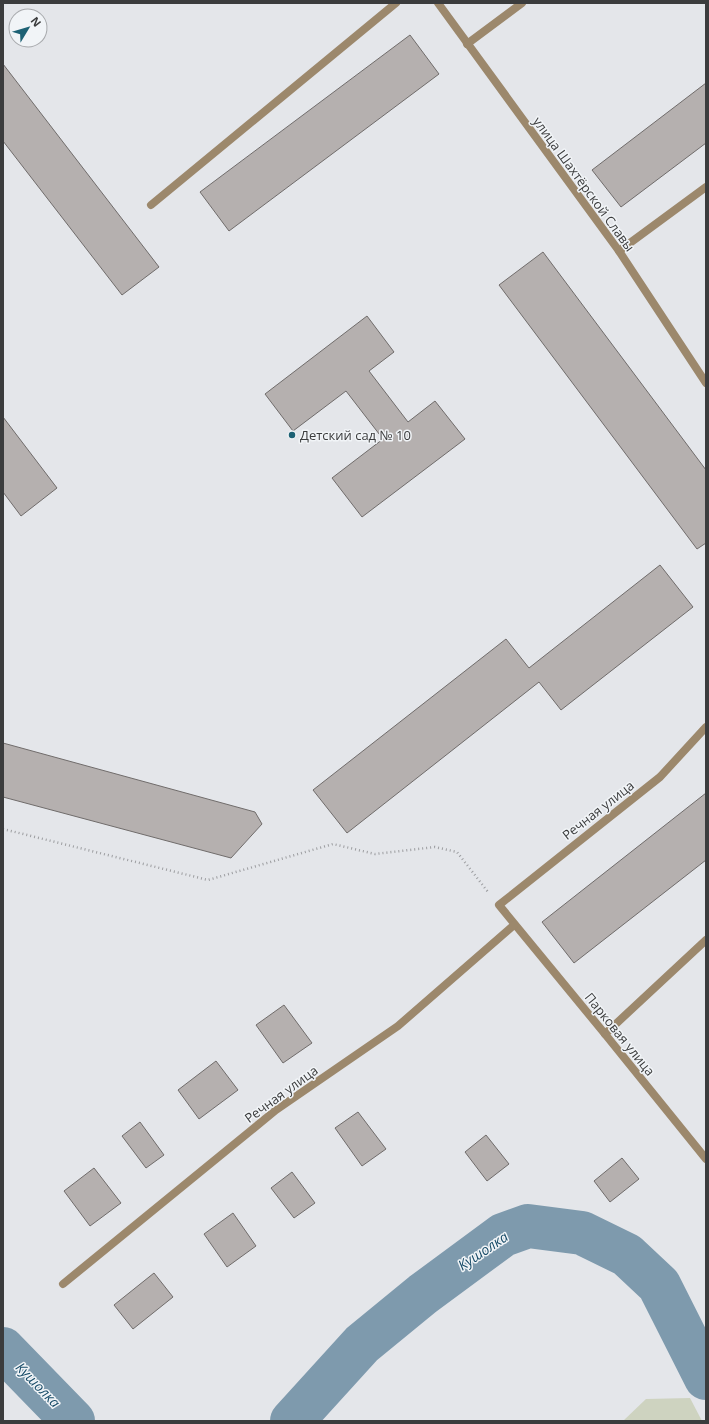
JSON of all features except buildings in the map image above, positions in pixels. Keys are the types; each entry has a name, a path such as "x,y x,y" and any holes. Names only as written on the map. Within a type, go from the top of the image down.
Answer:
{"street":[{"path":"151,205 396,3"},
{"name":"улица Шахтёрской Славы","path":"438,3 618,251 706,383"},
{"path":"467,44 522,3"},
{"path":"618,251 706,187"},
{"name":"Речная улица","path":"499,905 660,777 706,727"},
{"name":"Парковая улица","path":"499,905 514,925 606,1034 706,1159"},
{"name":"Речная улица","path":"63,1284 276,1110 398,1026 514,925"},
{"path":"606,1034 706,940"}],"path":[{"path":"3,829 208,880 333,844 375,854 435,847 457,852 499,905"}],"green space":[{"path":"690,1398 702,1421 623,1421 646,1399"}],"waterway":[{"name":"Кушолка","path":"292,1421 362,1344 423,1294 503,1235 528,1226 582,1233 627,1255 659,1285 706,1378"},
{"name":"Кушолка","path":"3,1349 73,1421"}],"place":[{"name":"Детский сад № 10","path":"292,435"}]}
